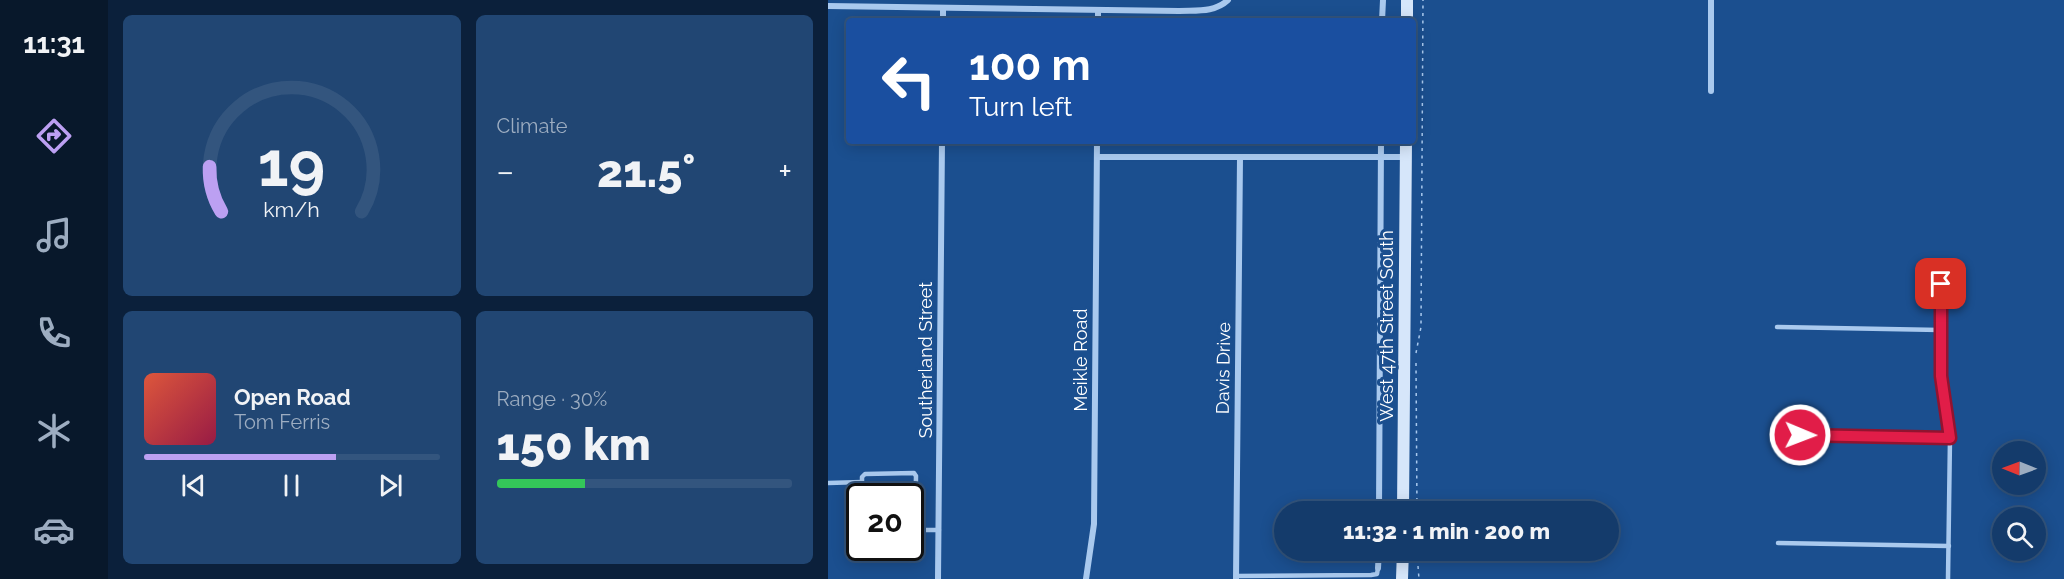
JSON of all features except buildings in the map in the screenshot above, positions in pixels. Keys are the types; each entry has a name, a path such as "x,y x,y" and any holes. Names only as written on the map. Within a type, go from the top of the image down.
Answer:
{"street":[{"path":"828,6 1202,10 1221,6 1228,0"},
{"path":"1382,18 1383,0"},
{"path":"1407,0 1407,18"},
{"path":"1711,0 1711,91"},
{"path":"943,8 943,18"},
{"path":"1098,10 1098,18"},
{"name":"Southerland Street","path":"939,579 942,144"},
{"name":"Meikle Road","path":"1086,579 1094,520 1097,144"},
{"path":"1379,501 1381,144"},
{"name":"West 47th Street South","path":"1403,501 1406,144"},
{"path":"1097,157 1406,157"},
{"name":"Davis Drive","path":"1236,577 1240,158"},
{"path":"1378,561 1378,568"},
{"path":"1402,579 1403,561"}],"lane":[{"path":"1941,284 1941,376 1950,438 1948,579"},
{"path":"1777,327 1940,330"},
{"path":"1779,434 1950,438"},
{"path":"828,483 862,482 862,477 866,474 914,473 916,483"},
{"path":"924,530 939,530"},
{"path":"1778,543 1949,546"},
{"path":"1236,577 1348,577 1376,574 1378,568"}],"path":[{"path":"1417,501 1416,357 1421,327 1423,0"}],"route":[{"path":"1800,435 1950,438 1941,376 1941,284"}]}
